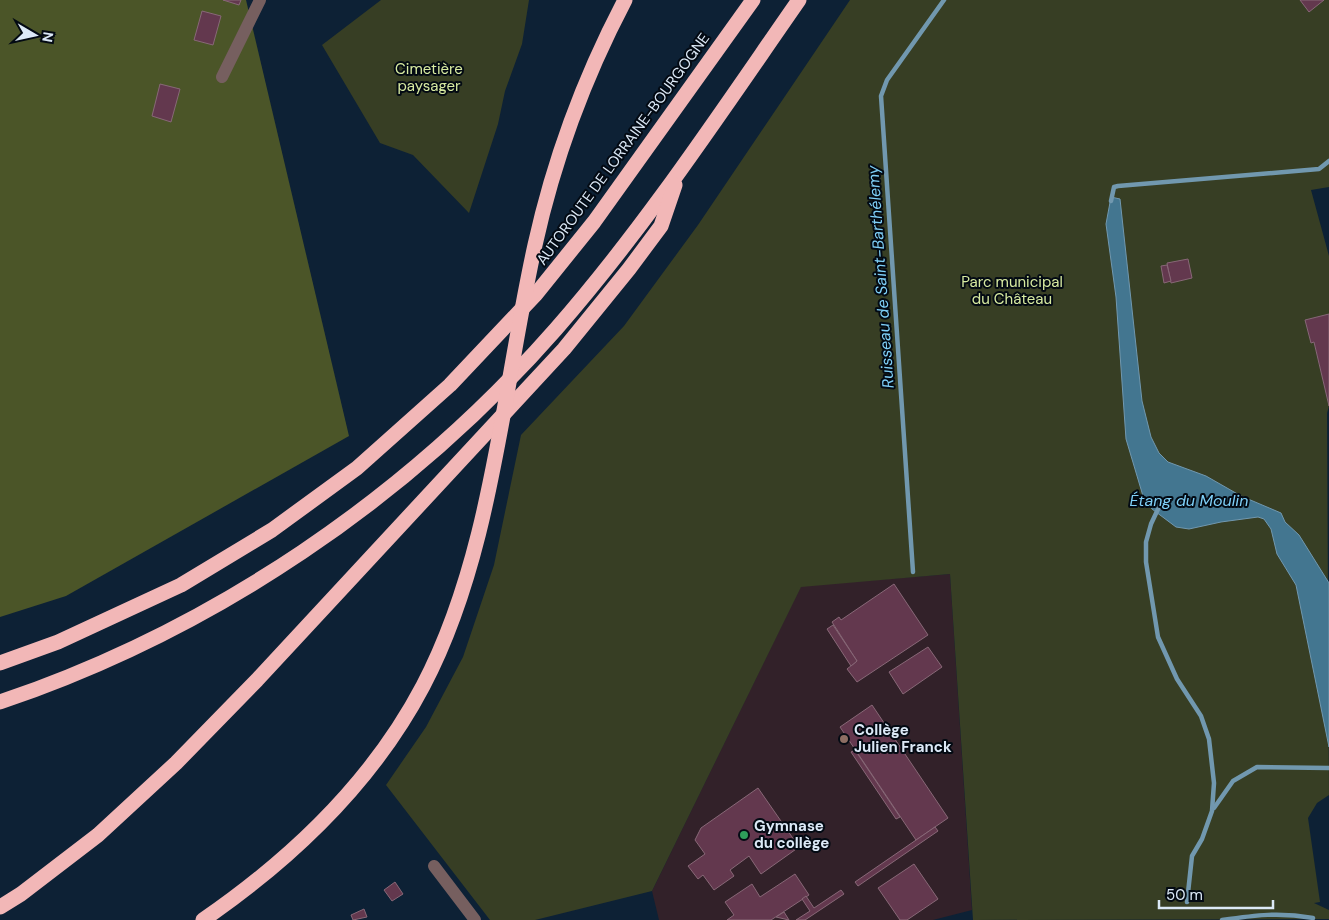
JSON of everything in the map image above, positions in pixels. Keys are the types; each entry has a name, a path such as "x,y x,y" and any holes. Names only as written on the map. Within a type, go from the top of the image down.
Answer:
{"highway":[{"path":"203,920 282,861 338,807 398,729 424,685 445,638 464,584 478,533 535,245 554,172 586,80 625,0"},
{"name":"AUTOROUTE DE LORRAINE-BOURGOGNE","path":"0,663 58,642 181,585 272,530 357,468 450,385 536,294 594,222 753,0"},
{"path":"0,702 144,644 198,615 292,559 385,490 437,447 491,397 530,356 599,276 679,174 799,0"},
{"path":"0,907 98,835 176,763 257,680 524,394 629,269 661,226 679,174"}],"street":[{"path":"222,77 260,0"},
{"path":"434,866 476,920"}],"shaded area":[{"name":"Collège Julien Franck","path":"950,574 972,910 933,920 659,920 652,891 801,586"}],"green space":[{"path":"0,0 246,0 349,436 66,596 0,617"},
{"name":"Cimetière paysager","path":"381,0 529,0 522,44 505,91 498,124 469,213 413,155 380,143 322,45"},
{"name":"Parc municipal du Château","path":"850,0 1329,0 1329,187 1311,190 1329,256 1329,314 1305,320 1311,343 1314,342 1329,406 1327,413 1329,795 1317,803 1308,818 1320,902 1314,903 1329,910 1329,919 973,920 950,574 801,587 652,891 535,920 490,920 386,785 426,727 463,657 494,565 521,435 624,326 698,225"}],"water":[{"name":"Étang du Moulin","path":"1111,197 1120,199 1142,401 1151,437 1159,453 1168,462 1206,476 1241,496 1281,513 1285,522 1299,535 1329,583 1329,747 1296,585 1277,554 1271,529 1264,519 1258,517 1189,529 1176,527 1152,509 1143,496 1126,439 1116,297 1106,224"}],"building":[{"path":"223,0 241,0 239,5"},
{"path":"1300,0 1324,0 1309,12"},
{"path":"202,11 221,16 213,45 194,40"},
{"path":"160,84 180,89 171,122 152,116"},
{"path":"1188,259 1192,278 1171,283 1167,263"},
{"path":"1167,265 1171,281 1164,283 1161,266"},
{"path":"1329,314 1329,406 1314,342 1311,343 1305,320"},
{"path":"894,584 928,635 857,682 847,669 857,661 832,622 839,617 841,620"},
{"path":"833,625 857,661 851,666 827,629"},
{"path":"928,647 942,667 903,694 889,672"},
{"path":"872,705 948,818 916,840 840,727"},
{"path":"855,750 900,817 896,819 851,752"},
{"name":"Gymnase du collège","path":"758,788 799,847 761,874 749,856 730,870 734,876 714,890 703,875 698,879 688,866 705,854 695,840 701,828"},
{"path":"935,827 938,831 858,886 855,882"},
{"path":"914,864 938,899 907,920 900,920 878,888"},
{"path":"795,874 809,895 771,920 727,920 734,915 725,902 752,884 760,897"},
{"path":"395,882 403,894 392,901 384,890"},
{"path":"841,890 844,894 805,920 796,920 810,911 802,899 806,896 814,908"},
{"path":"364,909 367,917 353,920 351,915"},
{"path":"784,912 789,920 776,917"}],"waterway":[{"name":"Ruisseau de Saint-Barthélemy","path":"913,572 881,96 887,80 944,0"},
{"name":"Ruisseau de Saint-Barthélemy","path":"1111,201 1114,187 1118,186 1319,169 1329,161"},
{"name":"Ruisseau de Saint-Barthélemy","path":"1159,507 1151,524 1146,542 1146,562 1158,637 1177,679 1201,716 1209,739 1214,783 1212,811 1202,839 1192,856 1187,902"},
{"path":"1214,808 1233,781 1257,767 1329,768"},
{"path":"1222,920 1268,915 1313,918"}],"place":[{"name":"Collège Julien Franck","path":"844,739"},
{"name":"Gymnase du collège","path":"744,835"}]}
